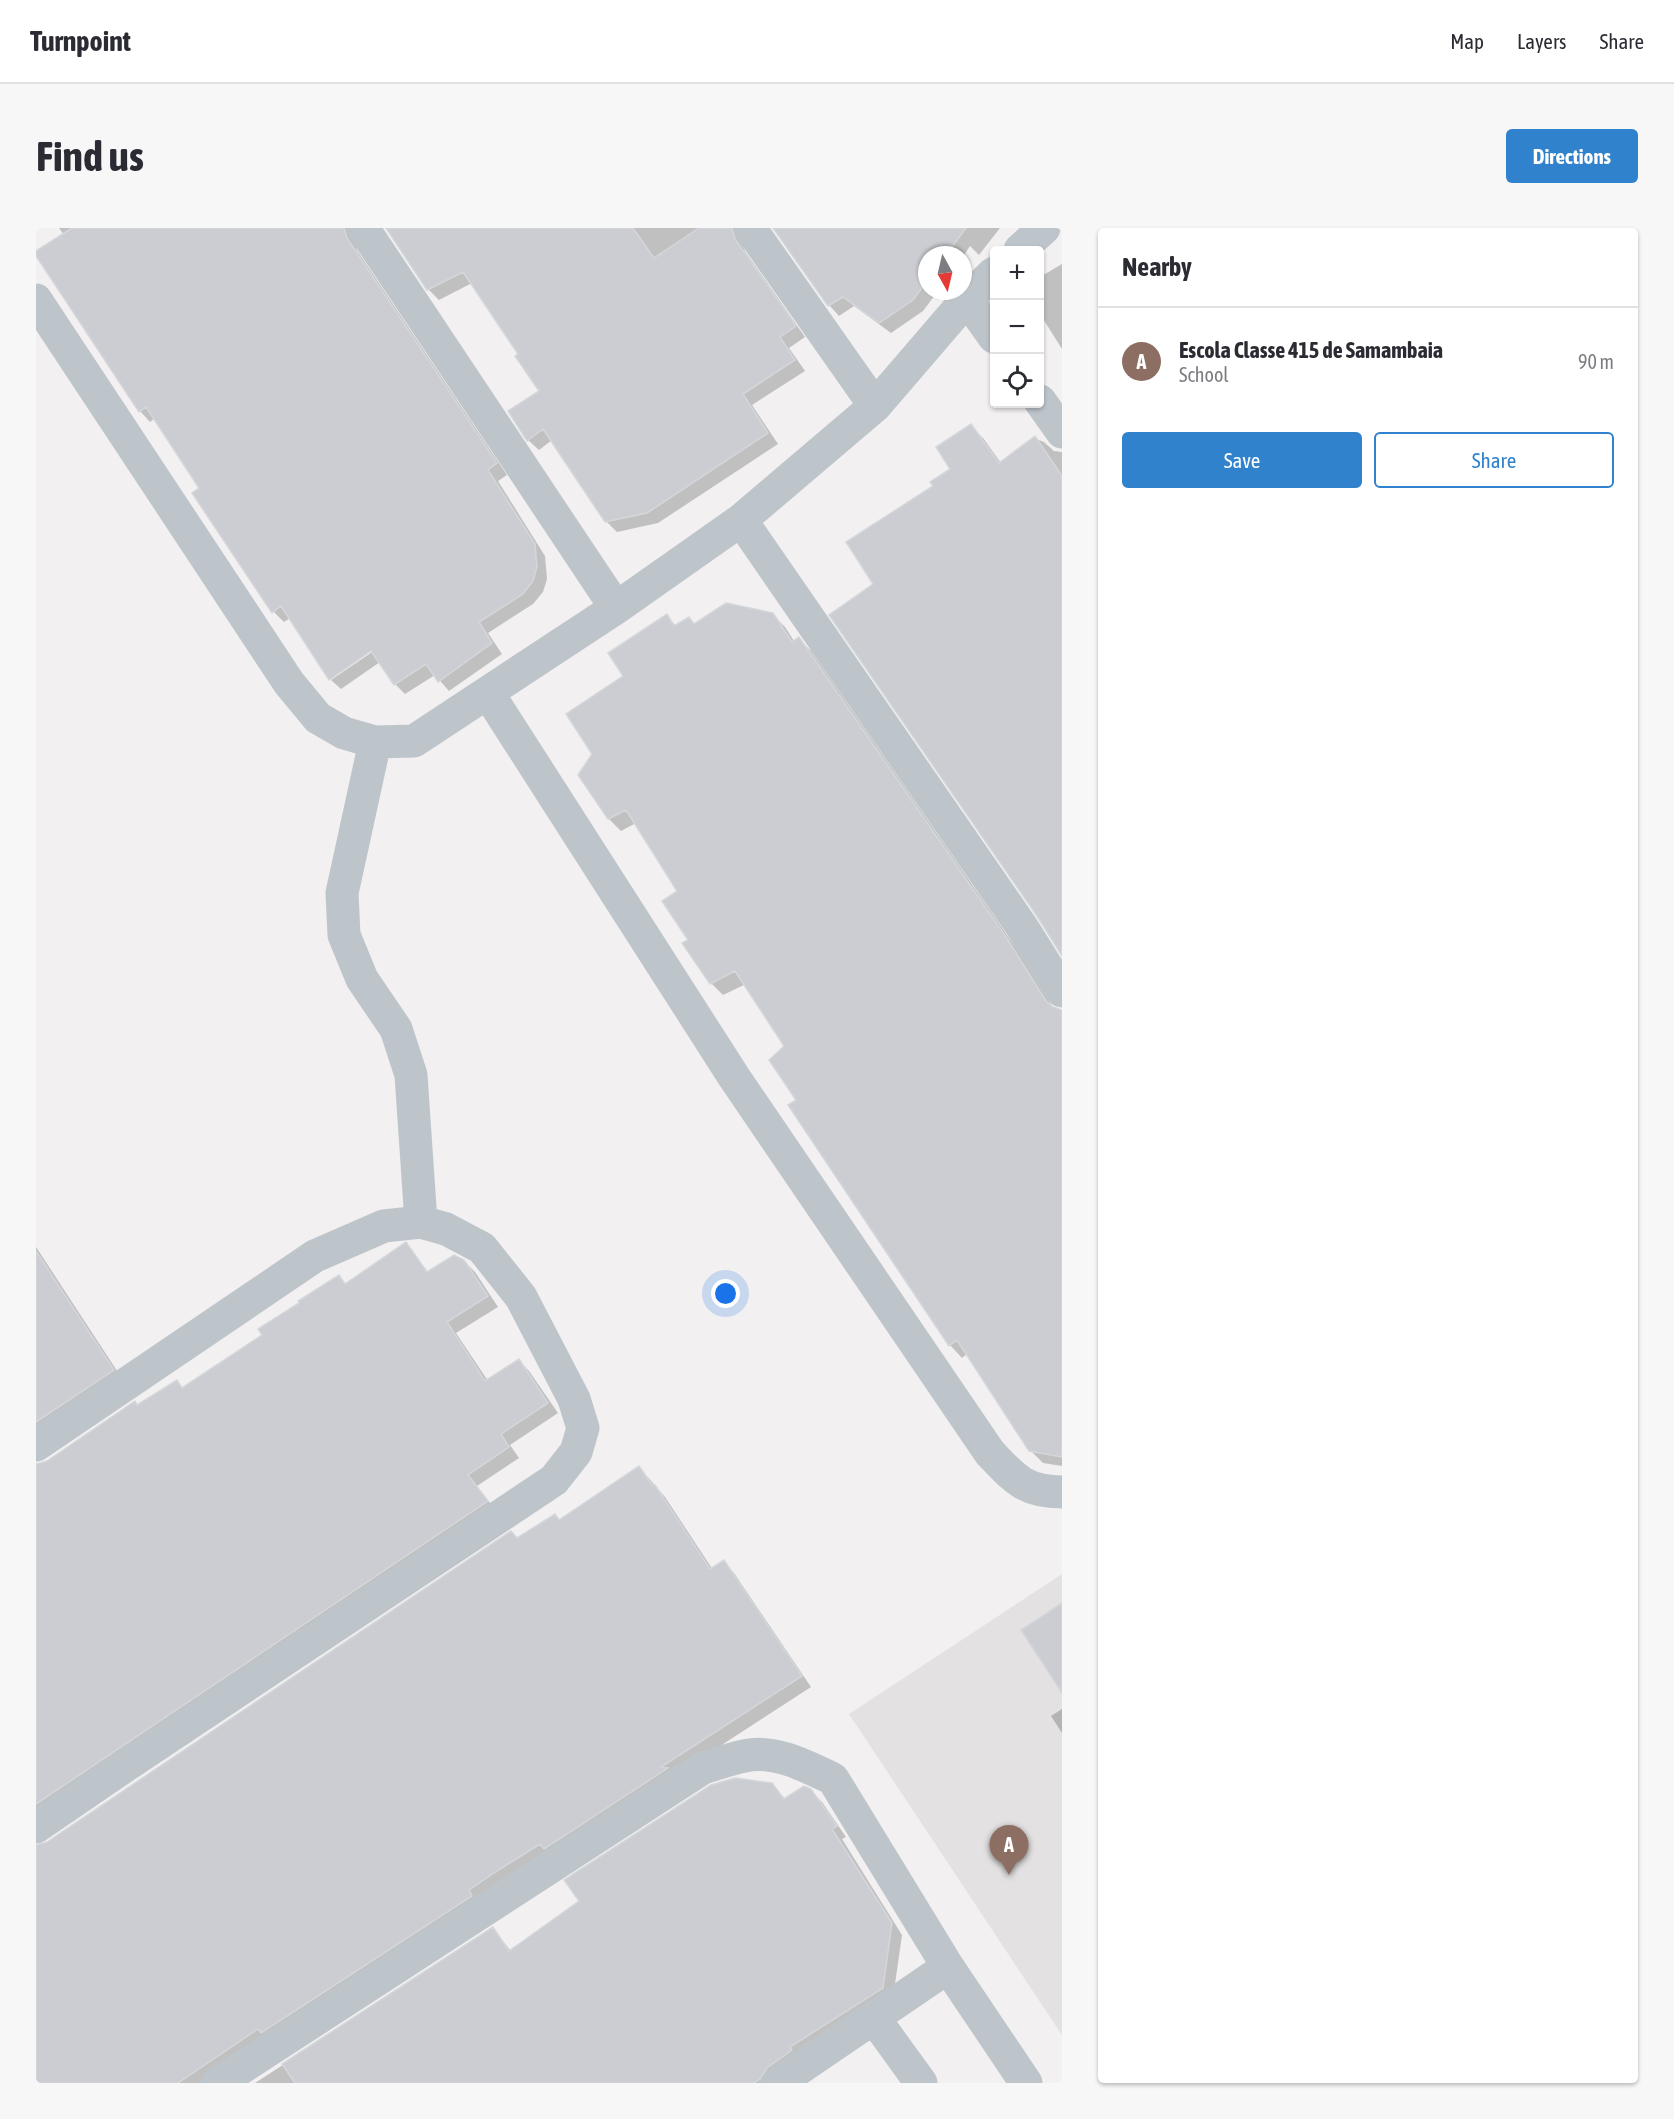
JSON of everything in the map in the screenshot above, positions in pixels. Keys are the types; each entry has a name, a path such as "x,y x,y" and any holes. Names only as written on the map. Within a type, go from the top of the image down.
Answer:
{"street":[{"path":"363,228 616,608"},
{"path":"750,228 875,406"},
{"path":"1024,246 1044,228"},
{"path":"972,294 990,277"},
{"path":"36,300 289,683 318,718 344,733 375,742 414,741 616,608 741,520 875,406 966,300"},
{"path":"968,300 990,332"},
{"path":"1044,407 1062,432"},
{"path":"741,520 1022,927 1062,991"},
{"path":"488,693 734,1077 990,1453 1018,1482 1047,1492 1062,1491"},
{"path":"375,742 342,893 344,935 362,979 396,1029 411,1075 421,1222"},
{"path":"36,1445 315,1256 384,1226 421,1222 446,1229 482,1248 521,1298 574,1399 583,1428 576,1452 554,1480 36,1827"},
{"path":"218,2083 703,1768 746,1755 777,1756 833,1779 948,1967 1026,2083"},
{"path":"778,2083 948,1967"},
{"path":"874,2018 921,2083"}],"shaded area":[{"path":"1062,1574 1062,2035 849,1714"}],"building":[{"path":"72,228 344,228 347,238 497,463 488,470 535,544 537,567 533,581 523,594 479,622 492,643 438,682 426,664 394,685 371,651 329,680 281,606 272,613 192,493 199,488 146,407 139,412 36,256 36,251"},
{"path":"386,228 633,228 654,258 699,228 732,228 735,239 796,326 780,337 795,360 743,394 768,433 647,513 605,522 543,429 527,441 508,411 539,391 515,356 518,354 463,272 427,290"},
{"path":"773,228 966,228 953,246 918,246 918,293 913,300 879,323 843,297 828,306"},
{"path":"971,424 999,463 1035,436 1062,476 1062,956 1037,916 829,615 873,584 846,542 933,486 930,482 950,469 936,447"},
{"path":"726,603 773,613 792,642 799,637 1006,937 1046,1001 1062,1010 1062,1457 1029,1451 957,1340 949,1346 788,1105 796,1100 769,1060 784,1046 735,971 710,984 682,943 688,940 662,901 677,891 626,810 608,819 578,775 592,754 566,714 623,676 608,653 667,614 674,626 689,617 694,624"},
{"path":"406,1242 427,1272 454,1255 464,1260 488,1296 447,1322 485,1381 519,1359 548,1403 501,1434 509,1447 468,1475 488,1501 36,1804 36,1464 47,1461 135,1401 137,1405 177,1380 182,1388 262,1335 258,1329 299,1303 298,1301 339,1275 345,1284"},
{"path":"36,1251 114,1370 36,1422"},
{"path":"639,1466 652,1485 655,1485 710,1569 724,1560 802,1676 661,1767 668,1768 544,1849 540,1844 500,1869 469,1890 472,1896 261,2033 258,2029 178,2083 36,2083 36,1845 47,1842 511,1531 517,1538 555,1514 559,1520"},
{"path":"1062,1603 1062,1693 1021,1630"},
{"path":"735,1778 772,1783 784,1799 804,1786 811,1789 837,1826 832,1829 892,1923 883,1988 790,2047 792,2050 767,2068 760,2079 754,2083 295,2083 282,2064 493,1927 509,1951 579,1901 564,1880 711,1785"}],"place":[{"name":"Escola Classe 415 de Samambaia","path":"1009,1875"}]}
